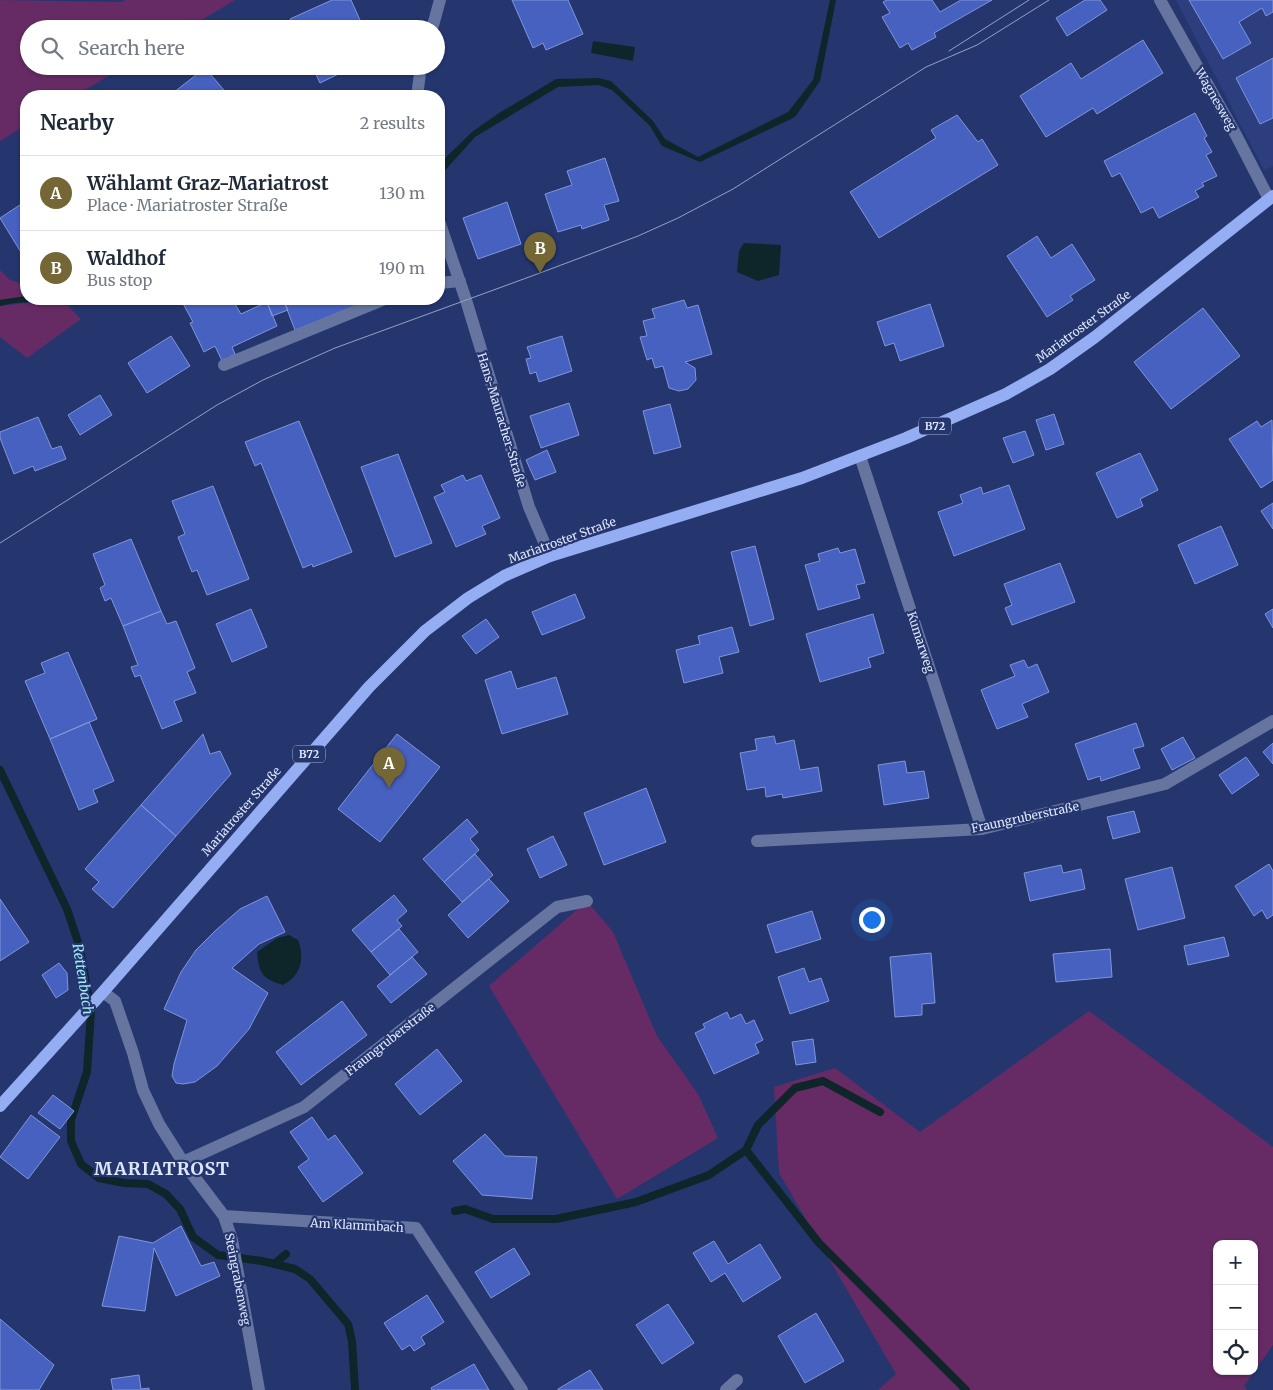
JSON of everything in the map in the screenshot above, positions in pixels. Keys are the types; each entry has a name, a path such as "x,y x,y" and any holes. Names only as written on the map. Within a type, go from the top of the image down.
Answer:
{"main road":[{"name":"Mariatroster Straße","path":"0,1106 70,1026 103,992 315,747 425,630 468,598 504,576 550,556 802,478 959,416 1006,394 1095,338 1271,197"}],"street":[{"path":"434,20 440,0"},
{"name":"Wagnesweg","path":"1160,0 1271,197"},
{"path":"419,90 420,75"},
{"name":"Hans-Mauracher-Straße","path":"445,237 529,507 550,556"},
{"path":"445,282 460,281"},
{"path":"224,365 370,305"},
{"name":"Kumarweg","path":"860,456 982,829"},
{"name":"Fraungruberstraße","path":"757,841 982,829 1165,784 1273,721"},
{"name":"Fraungruberstraße","path":"183,1162 304,1107 557,907 587,901"},
{"name":"Steingrabenweg","path":"103,992 115,1001 133,1053 142,1090 158,1124 183,1162 224,1216 232,1240 258,1390"},
{"name":"Am Klammbach","path":"224,1216 416,1228 522,1390"},
{"path":"726,1390 737,1380"}],"shaded area":[{"path":"0,0 121,2 126,0 235,0 202,20 20,20 20,75 110,75 85,90 20,90 20,129 0,141"},
{"path":"830,0 836,0 820,81 795,117 700,162 662,146 650,126 612,90 599,85 558,87 475,137 445,170 445,158 472,132 499,113 556,79 598,78 611,81 653,121 665,139 698,157 788,112 813,80"},
{"path":"1176,0 1273,0 1273,166 1264,170"},
{"path":"593,41 635,47 633,61 591,53"},
{"path":"744,243 781,245 779,275 758,281 737,272 739,251"},
{"path":"0,270 10,280 20,283 20,297 0,300"},
{"path":"20,297 20,303 0,306 0,300"},
{"path":"20,304 67,305 81,319 27,358 0,337 0,306"},
{"path":"587,901 613,932 657,1036 698,1094 718,1138 617,1199 489,986"},
{"path":"289,935 298,940 301,960 298,972 283,985 270,980 263,974 257,952 277,938"},
{"path":"1089,1011 1273,1147 1273,1345 1258,1366 1258,1240 1213,1240 1213,1375 1252,1375 1244,1386 1247,1390 878,1390 896,1374 779,1173 774,1087 835,1068 920,1132"}],"building":[{"path":"332,0 351,0 360,20 290,20"},
{"path":"512,0 568,0 583,34 546,50 543,43 533,48"},
{"path":"887,0 932,0 940,12 961,0 992,0 934,33 936,37 912,50 908,43 900,48 882,17 890,13 883,2"},
{"path":"1085,0 1100,0 1107,10 1067,36 1056,18"},
{"path":"1189,0 1273,0 1273,12 1266,16 1262,8 1239,22 1251,43 1223,59"},
{"path":"1143,40 1163,73 1097,114 1093,108 1046,137 1020,96 1071,63 1081,79"},
{"path":"1273,58 1273,118 1260,124 1236,78"},
{"path":"196,75 211,75 224,90 177,90"},
{"path":"316,75 336,75 320,83"},
{"path":"1195,113 1207,136 1204,138 1212,152 1206,155 1217,176 1202,183 1204,186 1195,191 1199,197 1159,218 1153,207 1141,213 1120,173 1112,177 1104,161"},
{"path":"957,115 978,142 982,139 998,165 879,238 850,192 936,138 931,130"},
{"path":"605,158 619,201 604,205 609,220 582,229 581,225 558,232 545,194 572,185 567,171"},
{"path":"507,202 521,244 478,259 463,218"},
{"path":"20,205 20,251 0,218"},
{"path":"1037,236 1051,258 1072,244 1095,280 1070,296 1073,300 1047,317 1007,256"},
{"path":"684,300 687,308 698,305 712,354 685,362 695,368 696,380 688,389 679,391 669,388 663,366 655,368 652,358 647,360 640,337 647,336 643,321 655,318 652,309"},
{"path":"930,304 944,346 900,361 894,343 885,346 877,322"},
{"path":"184,305 236,305 241,314 260,305 268,305 277,326 232,347 235,354 222,361 215,346 204,352 190,323 193,322"},
{"path":"268,305 286,305 288,310 272,316"},
{"path":"285,305 361,305 295,330"},
{"path":"1203,308 1240,356 1171,409 1134,362"},
{"path":"171,336 190,366 147,393 128,363"},
{"path":"562,336 572,371 539,382 536,372 530,374 526,359 531,358 527,347"},
{"path":"100,395 112,415 80,435 68,415"},
{"path":"569,403 579,435 541,448 530,416"},
{"path":"670,404 681,447 654,454 643,411"},
{"path":"1054,414 1064,444 1046,450 1036,420"},
{"path":"38,417 52,449 61,446 66,459 35,471 33,466 14,474 0,438 0,432"},
{"path":"1272,420 1273,480 1261,488 1229,439 1257,421 1261,427"},
{"path":"299,421 352,552 313,567 312,564 303,568 261,463 255,466 245,442"},
{"path":"1025,431 1034,455 1013,463 1003,438"},
{"path":"547,450 556,472 535,480 526,460"},
{"path":"1140,453 1158,490 1140,499 1143,506 1117,518 1096,473"},
{"path":"398,454 432,543 395,557 361,467"},
{"path":"463,475 466,481 481,475 500,518 482,526 486,534 456,547 434,497 445,492 441,485"},
{"path":"1009,485 1025,529 954,556 938,512 963,503 960,495 981,487 983,494"},
{"path":"213,486 249,579 207,595 197,570 192,572 178,537 185,534 172,501"},
{"path":"1273,503 1273,529 1261,511"},
{"path":"1221,526 1238,565 1195,584 1178,545"},
{"path":"131,539 161,611 123,626 111,598 105,601 100,588 105,585 93,554"},
{"path":"755,546 774,619 750,626 731,552"},
{"path":"838,548 840,553 855,549 865,583 856,585 860,598 818,610 805,565 820,561 818,554"},
{"path":"1060,563 1075,602 1012,625 1005,608 1012,605 1004,584"},
{"path":"575,594 585,618 542,635 532,612"},
{"path":"251,609 267,647 232,662 216,624"},
{"path":"1273,609 1273,628 1265,614"},
{"path":"161,611 167,624 176,621 195,668 187,672 196,693 174,701 182,721 162,729 140,675 135,677 131,667 138,665 123,626"},
{"path":"873,614 884,653 868,658 871,667 820,682 806,634"},
{"path":"486,619 499,637 476,654 462,636"},
{"path":"732,627 739,652 719,657 723,673 684,683 676,650 700,644 698,636"},
{"path":"68,652 97,719 50,739 25,681 45,673 41,663"},
{"path":"1024,660 1028,668 1037,664 1049,692 1022,704 1028,717 997,729 981,690 1015,676 1010,665"},
{"path":"511,671 517,689 556,677 568,714 502,734 485,680"},
{"path":"89,722 114,781 93,790 98,802 79,810 50,739"},
{"path":"1136,723 1144,746 1133,749 1140,768 1101,781 1100,776 1088,780 1075,744"},
{"path":"203,734 210,754 220,751 231,774 176,836 141,805"},
{"path":"397,734 440,767 380,842 338,809"},
{"path":"774,736 776,744 794,740 800,770 818,767 822,791 783,798 782,794 766,797 765,787 747,790 740,753 757,750 755,739"},
{"path":"1183,737 1195,758 1172,770 1161,749"},
{"path":"1273,743 1273,764 1263,752"},
{"path":"1246,757 1259,775 1232,794 1219,775"},
{"path":"905,761 907,773 924,771 929,798 884,805 878,765"},
{"path":"646,788 666,842 604,865 584,813"},
{"path":"141,805 176,836 113,908 92,889 99,882 85,869"},
{"path":"1134,811 1140,832 1113,839 1107,817"},
{"path":"467,819 478,832 470,839 479,850 444,882 423,859"},
{"path":"553,836 567,865 540,878 527,849"},
{"path":"475,854 493,875 462,902 444,882"},
{"path":"1269,864 1273,871 1273,915 1267,919 1262,910 1254,916 1235,886"},
{"path":"1061,865 1063,873 1081,869 1085,889 1030,901 1024,873"},
{"path":"1172,867 1185,918 1138,930 1125,879"},
{"path":"489,879 509,901 468,938 448,915"},
{"path":"394,895 407,911 397,920 402,926 371,952 352,930"},
{"path":"267,896 285,932 259,944 232,968 268,993 249,1029 217,1066 195,1082 176,1083 172,1076 174,1064 187,1020 164,1009 181,972 196,950 216,930 240,909"},
{"path":"0,899 29,942 0,961"},
{"path":"812,911 821,939 776,953 767,925"},
{"path":"399,929 418,952 390,975 371,952"},
{"path":"1224,937 1229,956 1188,965 1184,946"},
{"path":"1110,949 1112,977 1056,982 1053,954"},
{"path":"931,953 935,1003 922,1004 922,1015 895,1017 890,957"},
{"path":"412,957 427,974 391,1003 377,986"},
{"path":"59,963 67,973 68,990 56,998 42,975"},
{"path":"804,968 809,982 821,978 829,1001 790,1014 778,977"},
{"path":"342,1001 367,1035 301,1085 276,1052"},
{"path":"727,1012 730,1019 741,1014 746,1024 754,1020 763,1040 755,1044 759,1053 714,1074 695,1033 705,1028 703,1024"},
{"path":"813,1039 816,1062 796,1065 792,1042"},
{"path":"437,1049 462,1081 420,1115 395,1084"},
{"path":"53,1095 74,1111 60,1129 38,1113"},
{"path":"31,1115 60,1137 28,1179 0,1157"},
{"path":"312,1117 328,1140 335,1135 363,1173 323,1202 298,1167 309,1159 290,1132"},
{"path":"485,1134 505,1156 537,1157 532,1199 482,1195 453,1161"},
{"path":"181,1226 201,1266 214,1262 220,1276 176,1296 154,1248 145,1311 102,1306 119,1236 153,1243"},
{"path":"714,1241 728,1264 760,1244 781,1278 743,1302 725,1273 711,1282 693,1253"},
{"path":"514,1248 530,1274 491,1298 475,1272"},
{"path":"427,1295 444,1322 421,1337 425,1344 414,1351 410,1345 402,1350 384,1323"},
{"path":"668,1304 694,1343 662,1364 636,1325"},
{"path":"816,1313 844,1361 805,1383 778,1336"},
{"path":"0,1319 54,1365 39,1390 0,1390"},
{"path":"474,1364 489,1390 432,1390 431,1388"},
{"path":"590,1370 603,1390 558,1390 558,1389"},
{"path":"139,1375 141,1389 149,1388 149,1390 113,1390 111,1379"}],"waterway":[{"name":"Rettenbach","path":"0,770 67,909 80,948 91,1011 87,1072 71,1120 71,1141 81,1164 99,1178 124,1183 148,1184 166,1194 180,1209 193,1237 218,1255 262,1261 295,1269 310,1279 348,1324 352,1341 355,1390"},
{"path":"746,1150 758,1125 795,1088 823,1081 880,1112"},
{"path":"455,1211 465,1209 493,1219 556,1219 636,1202 709,1175 746,1150 819,1243 966,1390"},
{"path":"274,1264 286,1254"}],"tram line":[{"path":"949,51 1029,0"},
{"path":"0,543 217,405 263,380 335,348 638,236 678,218 733,189 926,67 977,45 1049,0"}],"place":[{"name":"Waldhof","path":"540,273"},
{"name":"Wählamt Graz-Mariatrost","path":"389,788"}],"district":[{"name":"MARIATROST","path":"162,1168"}]}
